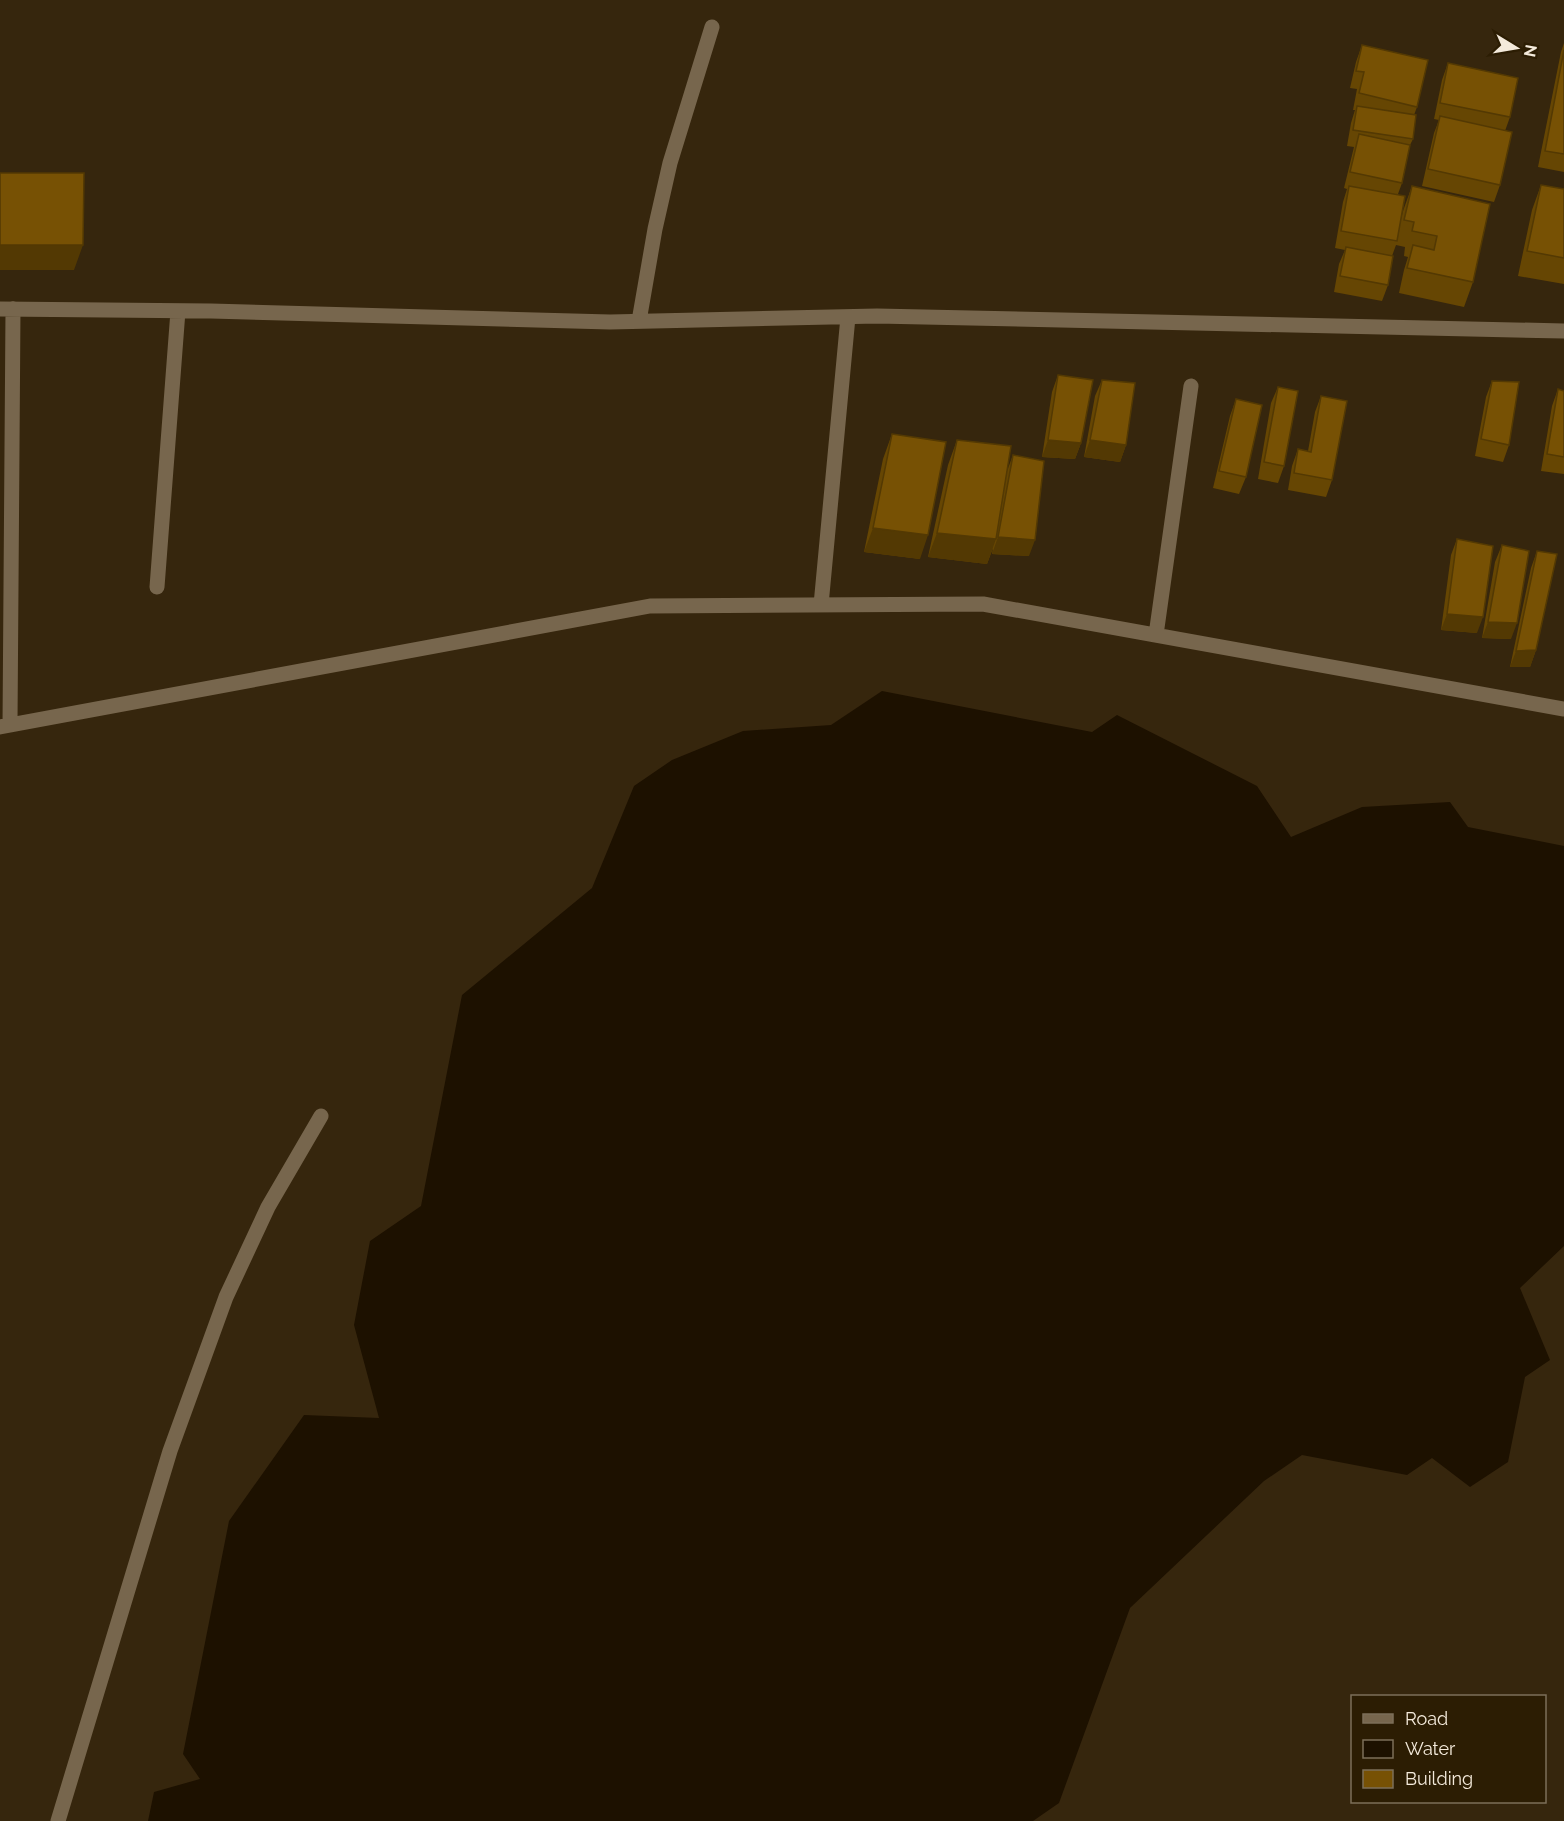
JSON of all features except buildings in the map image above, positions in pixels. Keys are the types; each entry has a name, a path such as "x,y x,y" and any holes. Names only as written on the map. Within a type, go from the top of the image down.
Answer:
{"street":[{"path":"639,321 655,229 670,163 712,27"},
{"path":"1564,331 848,317 610,322 7,309 5,726 650,606 983,604 1564,709"},
{"path":"158,587 178,311"},
{"path":"821,605 848,317"},
{"path":"1156,635 1191,386"},
{"path":"58,1821 170,1451 226,1297 268,1207 321,1116"}],"water":[{"path":"882,691 1092,732 1117,715 1257,786 1291,837 1362,807 1450,802 1468,827 1564,846 1564,1246 1520,1288 1550,1360 1525,1377 1508,1462 1470,1487 1432,1458 1407,1475 1302,1455 1264,1481 1130,1608 1059,1803 1033,1821 148,1821 154,1792 200,1779 183,1754 229,1521 304,1415 379,1418 354,1325 370,1241 421,1206 462,995 592,888 634,786 672,760 743,731 831,725"}]}
